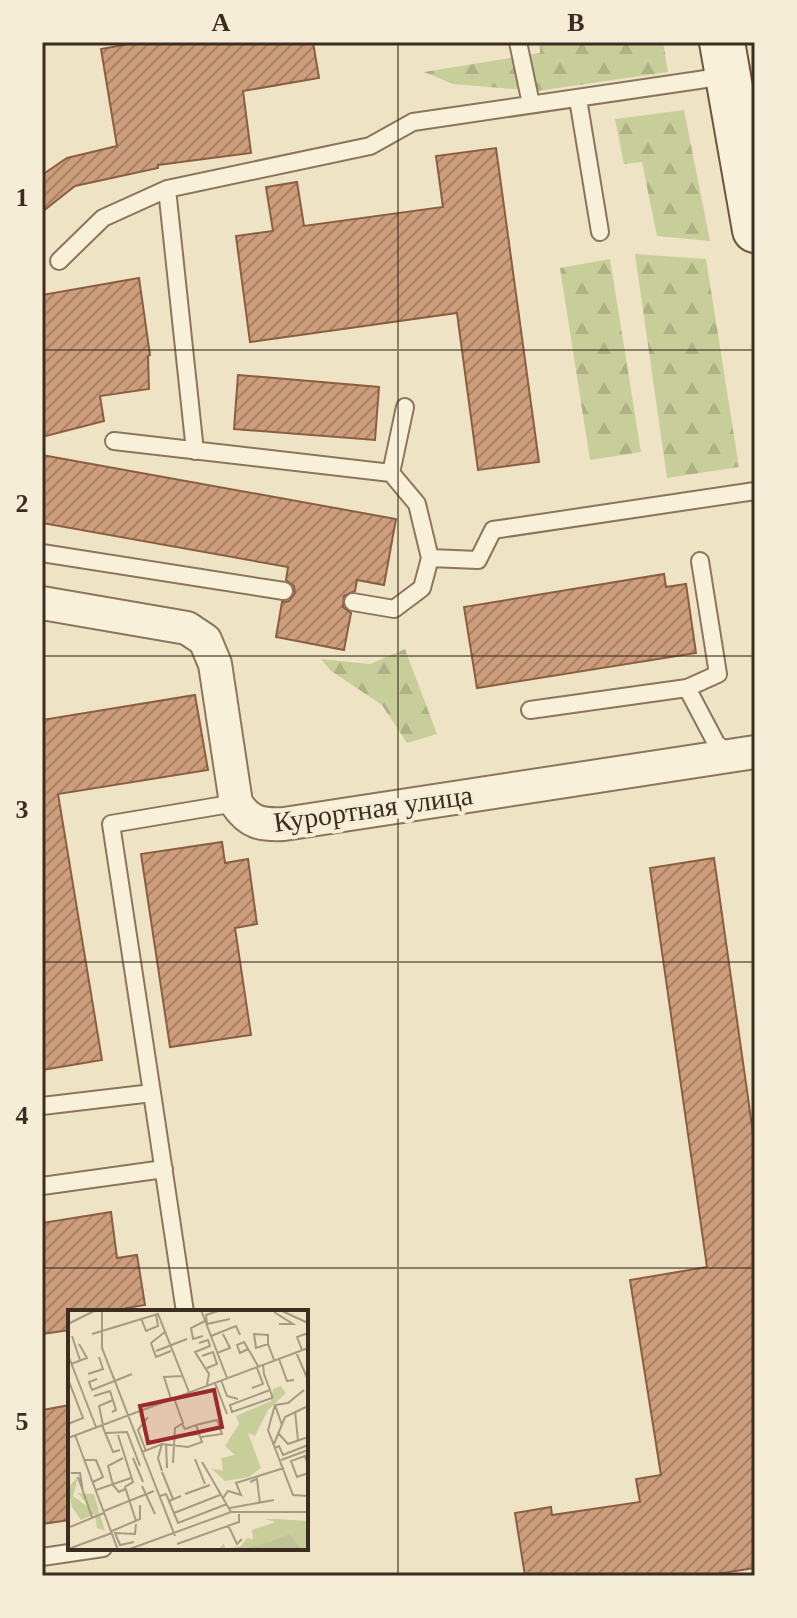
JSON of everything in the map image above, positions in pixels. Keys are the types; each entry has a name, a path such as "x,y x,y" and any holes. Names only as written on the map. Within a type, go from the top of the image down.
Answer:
{"main road":[{"path":"725,59 754,221"}],"street":[{"name":"Курортная улица","path":"42,603 187,628 205,640 215,664 236,803 246,817 262,825 742,753"}],"lane":[{"path":"518,42 531,104"},
{"path":"59,261 103,218 167,189 370,146 413,122 578,99 725,59"},
{"path":"578,99 600,232"},
{"path":"167,189 195,451"},
{"path":"391,473 405,407"},
{"path":"114,441 391,473 417,504 430,558 422,588 394,609 353,602"},
{"path":"430,558 478,560 493,530 755,491"},
{"path":"42,553 284,591"},
{"path":"530,710 687,688 718,674 700,561"},
{"path":"687,688 716,743 742,753"},
{"path":"185,1310 111,824 236,803"},
{"path":"42,1106 152,1093"},
{"path":"42,1186 164,1169"},
{"path":"42,1557 89,1550"}],"green space":[{"path":"540,42 663,42 668,72 537,91 453,84 424,72 540,53"},
{"path":"684,110 710,241 657,236 642,162 624,164 615,119"},
{"path":"635,254 706,259 739,467 667,478"},
{"path":"610,259 641,452 590,460 560,268"},
{"path":"405,649 437,734 407,743 382,705 331,671 321,659 370,664"}],"building":[{"path":"140,42 313,42 319,78 243,91 251,153 158,165 158,168 75,186 42,212 42,175 67,158 117,146 101,49"},
{"path":"496,148 539,462 478,470 457,313 250,342 236,236 273,231 266,187 297,182 304,226 443,207 436,156"},
{"path":"139,278 150,355 149,389 100,396 104,421 42,437 42,295"},
{"path":"238,375 379,387 375,440 234,429"},
{"path":"42,455 396,519 384,585 357,580 355,591 344,596 343,607 351,613 344,650 276,637 282,602 289,601 295,593 294,586 286,580 288,567 42,523"},
{"path":"664,574 666,587 686,584 696,653 477,688 464,607"},
{"path":"195,695 208,770 58,794 102,1060 42,1070 42,720"},
{"path":"222,842 225,863 248,859 257,924 235,928 251,1035 170,1047 141,854"},
{"path":"714,858 755,1147 755,1568 704,1576 525,1576 515,1513 551,1507 552,1515 640,1502 636,1479 661,1475 630,1280 707,1267 650,868"},
{"path":"111,1212 117,1258 137,1255 145,1305 126,1310 68,1310 68,1330 42,1334 42,1223"},
{"path":"68,1405 68,1520 42,1524 42,1410"}]}
